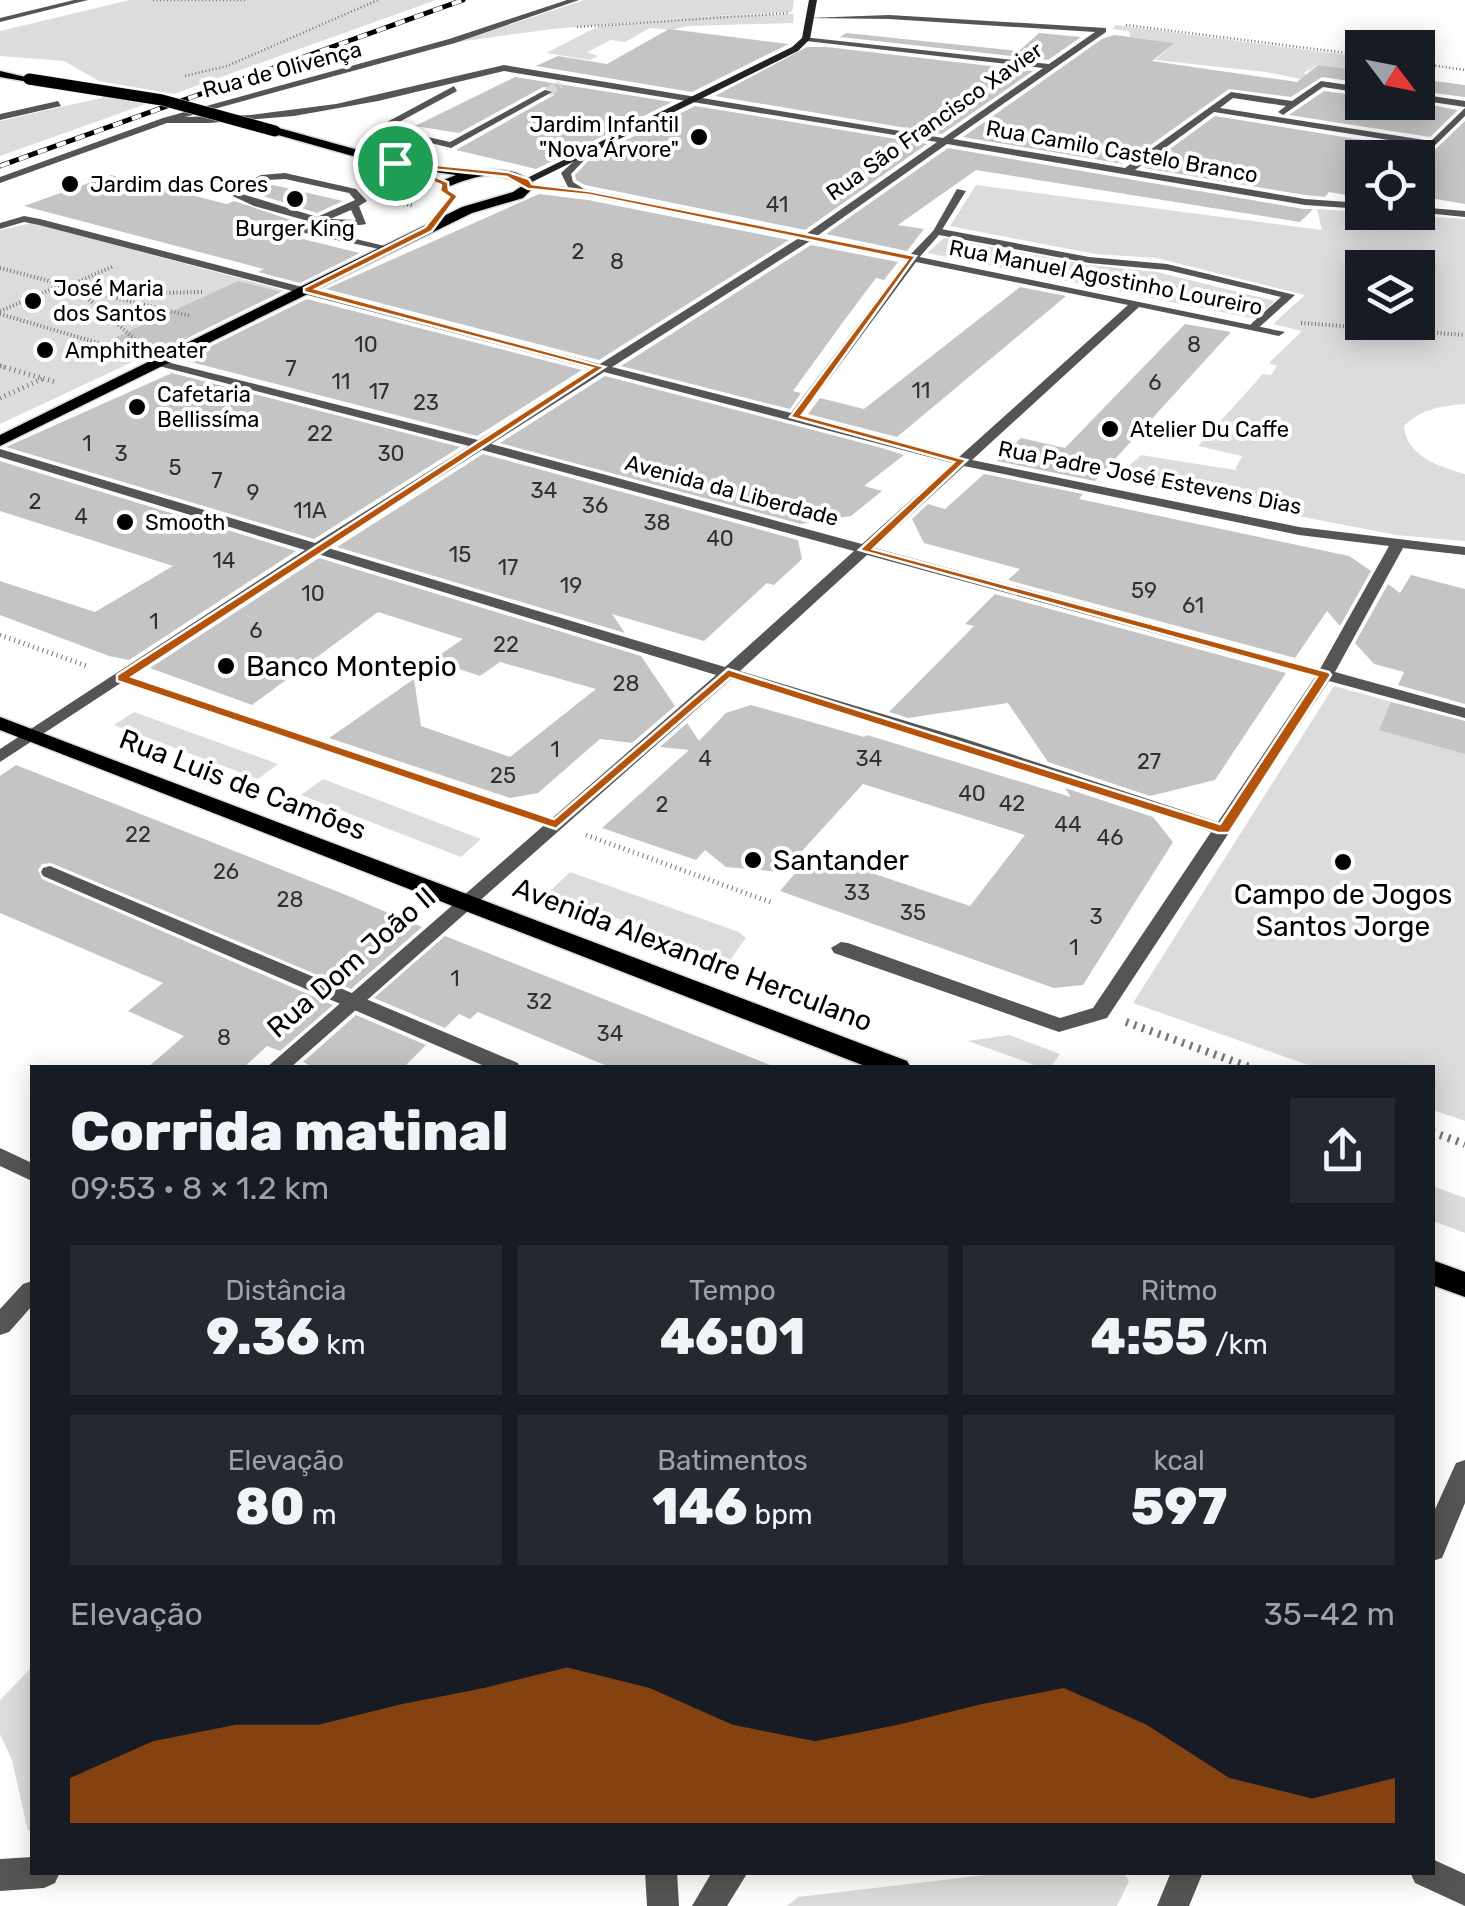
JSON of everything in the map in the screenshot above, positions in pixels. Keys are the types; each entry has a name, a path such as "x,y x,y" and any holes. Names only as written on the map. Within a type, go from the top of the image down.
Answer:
{"main road":[{"path":"0,441 155,357 308,290 428,229 501,199 776,60 806,39 813,0"},
{"path":"0,74 162,100 395,163 475,174 508,174 584,155"},
{"path":"395,163 450,190 501,199"},
{"path":"428,229 450,190 475,174"},
{"path":"508,174 527,184"},
{"name":"Rua Luis de Camões","path":"0,723 465,902"},
{"name":"Avenida Alexandre Herculano","path":"465,902 890,1065"},
{"path":"1435,1273 1465,1285"}],"street":[{"path":"0,20 84,0"},
{"name":"Rua de Olivença","path":"0,180 166,120 452,41 576,0"},
{"name":"Rua São Francisco Xavier","path":"0,757 480,444 807,238 1103,30 811,15"},
{"path":"806,39 1052,67"},
{"name":"Rua Camilo Castelo Branco","path":"166,120 257,119 487,72 521,69 1305,202 1345,205"},
{"path":"487,72 379,129 451,145 548,92"},
{"path":"560,84 573,78"},
{"path":"1274,119 1321,84 1345,88"},
{"path":"1126,172 1231,95 1293,104"},
{"path":"1435,101 1465,107 1435,142"},
{"path":"0,117 58,104"},
{"path":"1212,109 1408,140"},
{"path":"581,192 568,184 566,173 584,155"},
{"path":"354,205 362,222 354,226 322,219 256,204 231,193 265,177 285,176 352,191 362,201 322,219 304,230 389,250"},
{"path":"527,184 605,197"},
{"path":"795,417 936,231 961,191"},
{"path":"501,199 605,197"},
{"name":"Rua Manuel Agostinho Loureiro","path":"605,197 1279,332"},
{"path":"1435,211 1465,214"},
{"name":"Rua Padre José Estevens Dias","path":"0,226 24,219 962,460 1299,531 1465,552"},
{"path":"936,231 1090,260 1167,266 1289,295 1254,328"},
{"name":"Rua Dom João II","path":"279,1065 728,673 1136,304"},
{"name":"Avenida da Liberdade","path":"155,357 1465,713"},
{"path":"0,453 728,673 1223,830"},
{"path":"841,948 1059,1024 1100,1013 1324,675 1397,545"},
{"path":"50,872 503,1065"},
{"path":"0,1156 30,1171"},
{"path":"0,1326 30,1293"},
{"path":"1435,1542 1465,1470"},
{"path":"0,1876 30,1873"},
{"path":"661,1875 663,1906"},
{"path":"708,1906 730,1875"},
{"path":"1173,1906 1186,1875"},
{"path":"1432,1875 1465,1891"}],"path":[{"path":"153,0 247,0"},
{"path":"173,78 227,66 378,0"},
{"path":"1435,66 1465,70"},
{"path":"0,313 117,265"},
{"path":"0,268 195,317"},
{"path":"76,288 155,357"},
{"path":"99,294 196,294 209,289"},
{"path":"0,313 124,351"},
{"path":"1279,332 1291,322 1465,335"},
{"path":"0,366 60,383"},
{"path":"0,398 43,378"},
{"path":"0,635 556,824 773,903"},
{"path":"1100,1013 1244,1065"},
{"path":"1435,1133 1465,1144"}],"shaded area":[{"path":"130,0 436,0 174,94 99,81 64,61 0,56 0,31"},
{"path":"584,0 794,0 792,12 713,16 794,14 793,23 650,28 625,42 611,40 587,52 598,56 590,60 546,53 599,26 712,16 552,29 457,42"},
{"path":"1116,25 1345,55 1345,69 1317,65 1307,72 1312,64 1304,74 1320,78 1315,82 1266,72 1155,60 1175,43 1130,37 1129,31 1112,29"},
{"path":"105,97 146,104 0,156 0,121"},
{"path":"976,185 1322,230 1317,209 1345,211 1345,230 1435,230 1435,217 1465,219 1465,404 1432,409 1404,426 1418,453 1435,464 1465,474 1465,541 1396,535 1113,480 1141,455 1235,470 1242,456 1198,446 1263,374 1271,375 1277,366 1269,363 1302,331 1273,324 1305,295 1156,258 1095,254 950,226"},
{"path":"32,223 284,291 0,424 0,230"},
{"path":"944,238 1088,265 1157,272 1275,301 1256,319 927,253"},
{"name":"Campo de Jogos Santos Jorge","path":"1334,686 1465,722 1465,1121 1435,1111 1435,1065 1308,1065 1133,1003"},
{"path":"134,712 278,764 258,779 114,725"},
{"path":"323,779 481,839 461,857 301,795"},
{"path":"570,872 739,932 746,938 730,960 548,893"},
{"path":"1009,1035 1060,1054 1052,1065 1034,1065 968,1041"},
{"path":"1435,1187 1465,1198 1465,1233 1435,1222"},
{"path":"30,1669 30,1831 12,1760 0,1734 0,1700"},
{"path":"985,1875 1125,1875 1129,1881 1117,1906 787,1906 798,1897"}],"building":[{"path":"669,29 789,44 692,92 536,66 558,56 607,64"},
{"path":"846,33 1019,51 1039,33 1081,37 1048,60 840,37"},
{"path":"1114,35 1175,43 1152,61 1297,82 1318,65 1345,69 1345,80 1322,77 1291,97 1229,89 1124,164 963,137 1102,39"},
{"path":"807,47 1033,71 942,134 715,96"},
{"path":"515,77 672,102 536,169 456,150 554,95 553,88 543,87 459,133 415,126"},
{"path":"1435,81 1465,85 1465,97 1435,93"},
{"path":"1324,91 1345,94 1345,120 1435,120 1435,106 1458,110 1430,137 1289,115"},
{"path":"695,106 927,144 805,230 576,180 575,175 592,157"},
{"path":"1215,116 1363,140 1345,140 1345,195 1305,195 1144,168"},
{"path":"1465,121 1465,204 1435,199 1435,150"},
{"path":"948,148 1313,209 1300,222 976,170 898,225 924,229 907,251 826,234"},
{"path":"111,175 227,204 234,201 297,222 274,232 360,253 300,283 258,272 264,269 24,206"},
{"name":"Burger King","path":"273,185 343,201 317,213 253,193"},
{"path":"539,194 789,240 599,360 326,289"},
{"path":"811,245 898,262 884,280 876,278 843,322 793,391 801,393 790,409 621,366"},
{"path":"238,281 281,292 157,353 108,341"},
{"path":"1020,287 1066,296 897,437 808,414 820,398 864,409"},
{"path":"307,299 582,370 477,436 183,360"},
{"path":"1185,324 1231,332 1095,481 997,461 1021,438 1065,448"},
{"path":"172,373 460,447 314,539 6,447"},
{"path":"605,376 904,455 864,486 882,491 851,516 801,524 500,443"},
{"path":"483,454 798,540 802,559 774,585 767,583 704,641 612,614 625,633 337,547"},
{"path":"0,461 296,551 129,660 109,656 0,615 0,581 95,612 173,566 0,511"},
{"path":"984,474 1083,494 1079,499 1349,556 1371,571 1340,626 1327,611 1295,658 1008,580 1020,569 924,543 912,519 928,504 945,509"},
{"path":"319,558 641,656 675,706 632,743 600,739 538,793 510,798 329,738 414,679 421,726 510,757 596,689 500,662 480,676 432,660 463,639 378,612 252,705 150,668"},
{"path":"1411,575 1465,589 1465,704 1398,685 1404,672 1374,664 1355,643 1388,584 1400,593"},
{"path":"995,594 1286,673 1215,780 1150,796 1048,762 1008,703 908,718 889,712 974,626 965,624"},
{"path":"1391,702 1465,721 1465,754 1379,730"},
{"path":"751,705 867,735 1071,797 1065,788 1153,817 1173,842 1083,985 1054,988 780,891 812,853 970,906 1025,835 863,784 783,872 726,867 705,850 696,860 602,828 689,750 660,747 687,723 699,741 726,713"},
{"path":"16,765 422,927 351,989 51,863 42,864 38,870 42,879 333,1005 280,1051 267,1046 246,1065 150,1065 184,1036 128,1011 163,983 0,913 0,776"},
{"path":"445,936 770,1065 605,1065 478,1012 470,1019 459,1014 445,1028 374,998"},
{"path":"356,1015 426,1045 406,1065 303,1062"}],"tunnel":[{"path":"548,92 560,84"}],"railway":[{"path":"0,166 463,0"}],"place":[{"name":"Jardim Infantil \"Nova Árvore\"","path":"699,137"},
{"name":"Jardim das Cores","path":"70,184"},
{"name":"Burger King","path":"295,199"},
{"name":"José Maria dos Santos","path":"33,301"},
{"name":"Amphitheater","path":"45,350"},
{"name":"Cafetaria Bellissíma","path":"137,407"},
{"name":"Atelier Du Caffe","path":"1110,429"},
{"name":"Smooth","path":"125,522"},
{"name":"Banco Montepio","path":"226,666"},
{"name":"Santander","path":"753,860"},
{"name":"Campo de Jogos Santos Jorge","path":"1343,862"}],"route":[{"path":"395,163 475,174 508,174 526,181 528,186 589,193 912,258 795,417 962,460 865,550 1324,675 1223,830 953,741 728,673 556,824 122,678 600,367 308,290 428,229 454,196 444,191 446,184 395,163"}]}
